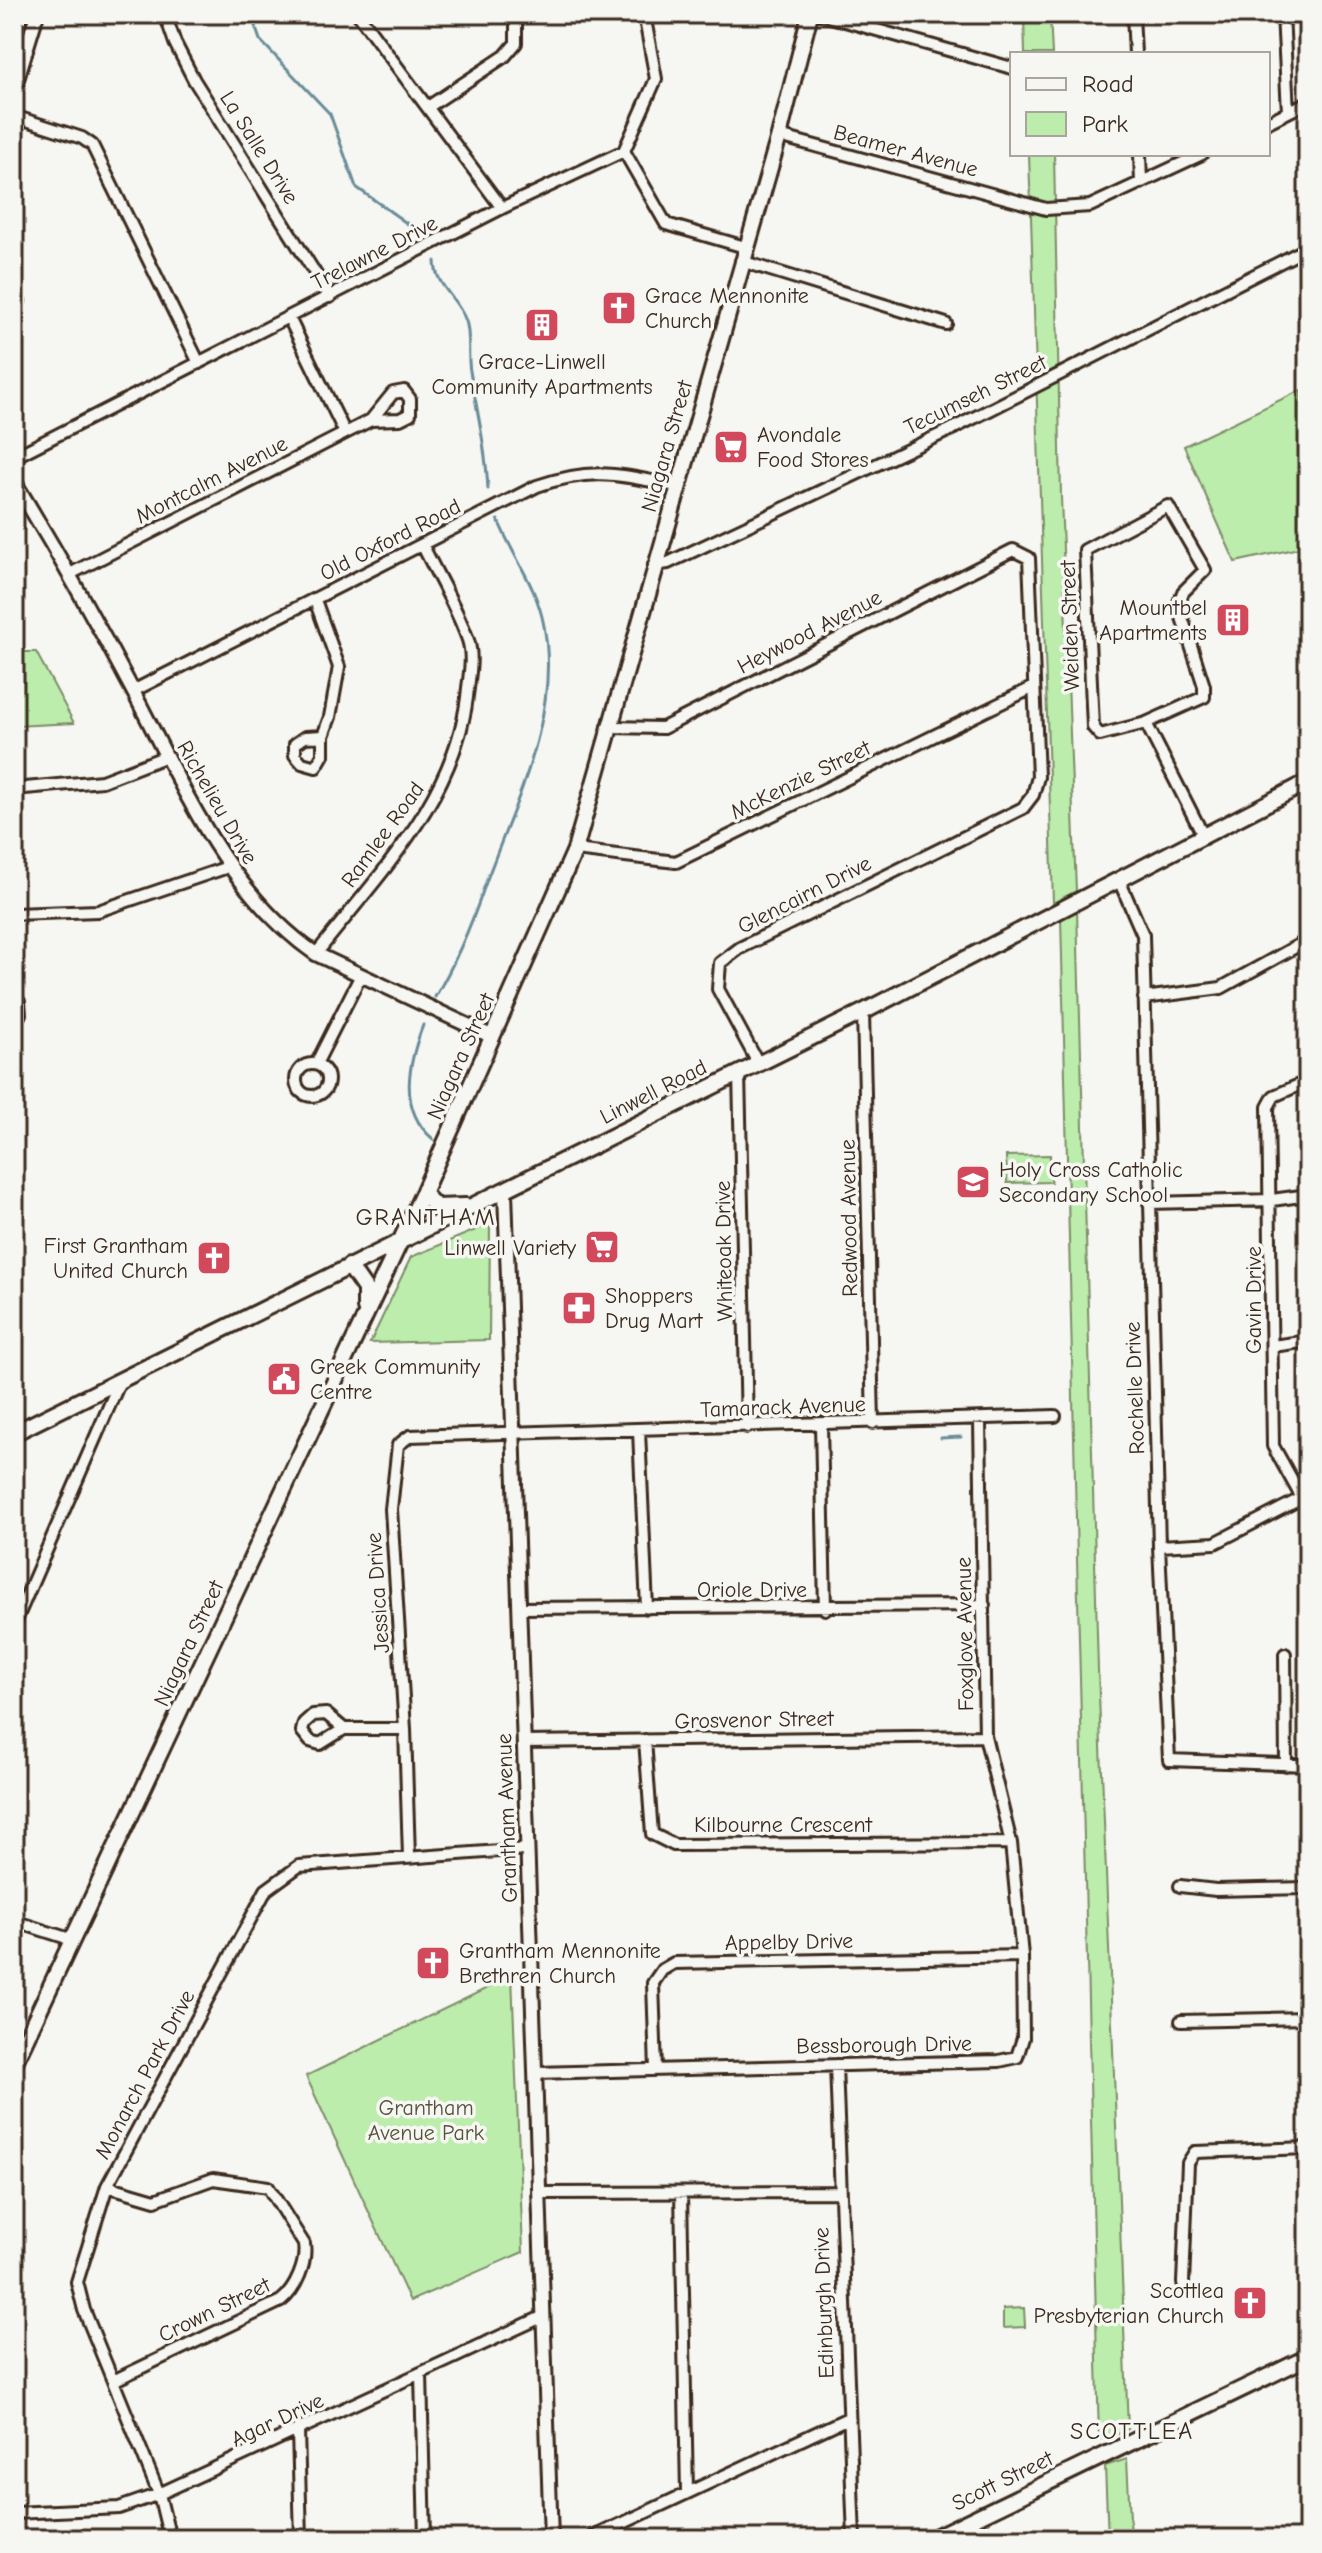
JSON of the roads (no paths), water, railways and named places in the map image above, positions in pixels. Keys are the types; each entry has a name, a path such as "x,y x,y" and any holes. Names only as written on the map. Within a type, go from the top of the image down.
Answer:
{"main road":[{"name":"Niagara Street","path":"14,2064 423,1193 575,850 779,136 810,14"},
{"name":"Linwell Road","path":"14,1433 863,1012 1308,782"},
{"path":"423,1193 436,1207 478,1203"},
{"path":"349,1266 365,1289 364,1317"},
{"name":"Scott Street","path":"931,2539 1308,2357"}],"street":[{"path":"14,89 37,14"},
{"name":"La Salle Drive","path":"165,14 175,43 194,80 330,297"},
{"path":"358,14 502,208"},
{"path":"428,107 505,56 516,43 516,14"},
{"path":"644,14 656,79 624,151 666,224 946,324"},
{"path":"820,14 1010,67"},
{"path":"1133,14 1135,52"},
{"path":"1283,14 1288,112"},
{"path":"1270,121 1308,102"},
{"path":"14,116 82,138 92,145 199,363"},
{"name":"Beamer Avenue","path":"779,136 1046,209 1090,206 1198,156"},
{"name":"Trelawne Drive","path":"14,457 502,208 624,151"},
{"path":"1140,156 1141,183"},
{"name":"Tecumseh Street","path":"654,565 668,563 950,430 1308,248"},
{"path":"289,318 345,433"},
{"name":"Montcalm Avenue","path":"70,574 371,420"},
{"name":"Old Oxford Road","path":"133,691 537,486 570,474 602,472 677,486"},
{"name":"Richelieu Drive","path":"14,481 70,574 228,867 294,939 316,954 493,1037"},
{"name":"Weiden Street","path":"1168,506 1205,570 1183,592 1178,605 1204,686 1204,697 1146,723 1100,735 1093,727 1085,550 1168,506"},
{"name":"Ramlee Road","path":"316,954 420,821 445,781 467,704 471,660 468,641 423,546"},
{"name":"Heywood Avenue","path":"608,727 663,728 1013,550 1029,558 1034,687"},
{"path":"315,600 339,667 330,717 323,736"},
{"name":"Glencairn Drive","path":"758,1063 718,989 720,963 740,948 1023,808 1033,795 1038,777 1034,687"},
{"name":"McKenzie Street","path":"575,850 676,862 1034,687"},
{"path":"1146,723 1204,837"},
{"path":"14,789 102,781 167,756"},
{"path":"14,914 98,911 228,867"},
{"name":"Rochelle Drive","path":"1119,880 1143,935 1159,1546 1169,1760 1308,1765"},
{"path":"1144,998 1221,988 1308,940"},
{"path":"316,1064 360,977"},
{"path":"14,999 19,1002 20,1014 14,1023"},
{"name":"Redwood Avenue","path":"863,1012 873,1423"},
{"name":"Whiteoak Drive","path":"739,1073 747,1427"},
{"name":"Gavin Drive","path":"1305,1496 1273,1446 1272,1200 1268,1107 1274,1096 1308,1081"},
{"name":"Grantham Avenue","path":"505,1191 551,2539"},
{"path":"1149,1203 1272,1200 1308,1195"},
{"path":"1273,1346 1308,1341"},
{"path":"14,1625 120,1380"},
{"name":"Tamarack Avenue","path":"513,1436 1055,1416"},
{"name":"Foxglove Avenue","path":"980,1421 985,1736 1011,1843"},
{"path":"821,1424 825,1609"},
{"path":"639,1431 647,1608"},
{"name":"Jessica Drive","path":"409,1857 405,1729 391,1509 398,1445 410,1436 513,1436"},
{"path":"1159,1546 1215,1543 1305,1496"},
{"name":"Oriole Drive","path":"519,1608 825,1609 984,1605"},
{"path":"1285,1654 1286,1765"},
{"path":"344,1729 405,1729"},
{"name":"Grosvenor Street","path":"524,1742 985,1736"},
{"name":"Kilbourne Crescent","path":"645,1740 652,1834 674,1845 1011,1843"},
{"name":"Bessborough Drive","path":"536,2073 999,2061 1017,2057 1023,2038 1022,1956 1011,1843"},
{"name":"Monarch Park Drive","path":"170,2539 159,2494 84,2310 77,2282 107,2186 266,1890 299,1866 527,1849"},
{"path":"1180,1886 1216,1890 1308,1888"},
{"path":"14,1921 73,1940"},
{"name":"Appelby Drive","path":"656,2070 653,1983 662,1970 674,1963 1022,1956"},
{"path":"1181,2021 1308,2018"},
{"name":"Edinburgh Drive","path":"836,2065 854,2539"},
{"path":"1183,2283 1188,2163 1195,2152 1308,2148"},
{"name":"Crown Street","path":"107,2186 155,2200 213,2179 268,2187 304,2244 305,2253 292,2292 281,2301 113,2381"},
{"path":"539,2193 839,2192"},
{"path":"681,2193 687,2492"},
{"name":"Agar Drive","path":"14,2513 119,2508 159,2494 544,2316"},
{"path":"421,2374 425,2539"},
{"path":"589,2539 848,2418"},
{"path":"298,2431 301,2539"}],"waterway":[{"path":"251,14 260,40 330,114 356,187 419,232"},
{"path":"435,261 439,278 466,321 469,365 488,489"},
{"path":"435,997 469,928 521,791 532,759 546,693 548,660 541,611 498,520"},
{"path":"423,1025 411,1069 410,1100 414,1114 433,1139"},
{"path":"941,1438 961,1437"}],"place":[{"name":"Grace Mennonite Church","path":"619,308"},
{"name":"Grace-Linwell Community Apartments","path":"542,325"},
{"name":"Avondale Food Stores","path":"731,447"},
{"name":"Mountbel Apartments","path":"1233,620"},
{"name":"Holy Cross Catholic Secondary School","path":"973,1182"},
{"name":"Linwell Variety","path":"602,1247"},
{"name":"First Grantham United Church","path":"214,1258"},
{"name":"Shoppers Drug Mart","path":"579,1308"},
{"name":"Greek Community Centre","path":"284,1379"},
{"name":"Grantham Mennonite Brethren Church","path":"433,1963"},
{"name":"Scottlea Presbyterian Church","path":"1250,2303"}],"district":[{"name":"GRANTHAM","path":"426,1217"},
{"name":"SCOTTLEA","path":"1132,2431"}],"park label":[{"name":"Grantham Avenue Park","path":"426,2120"}]}
